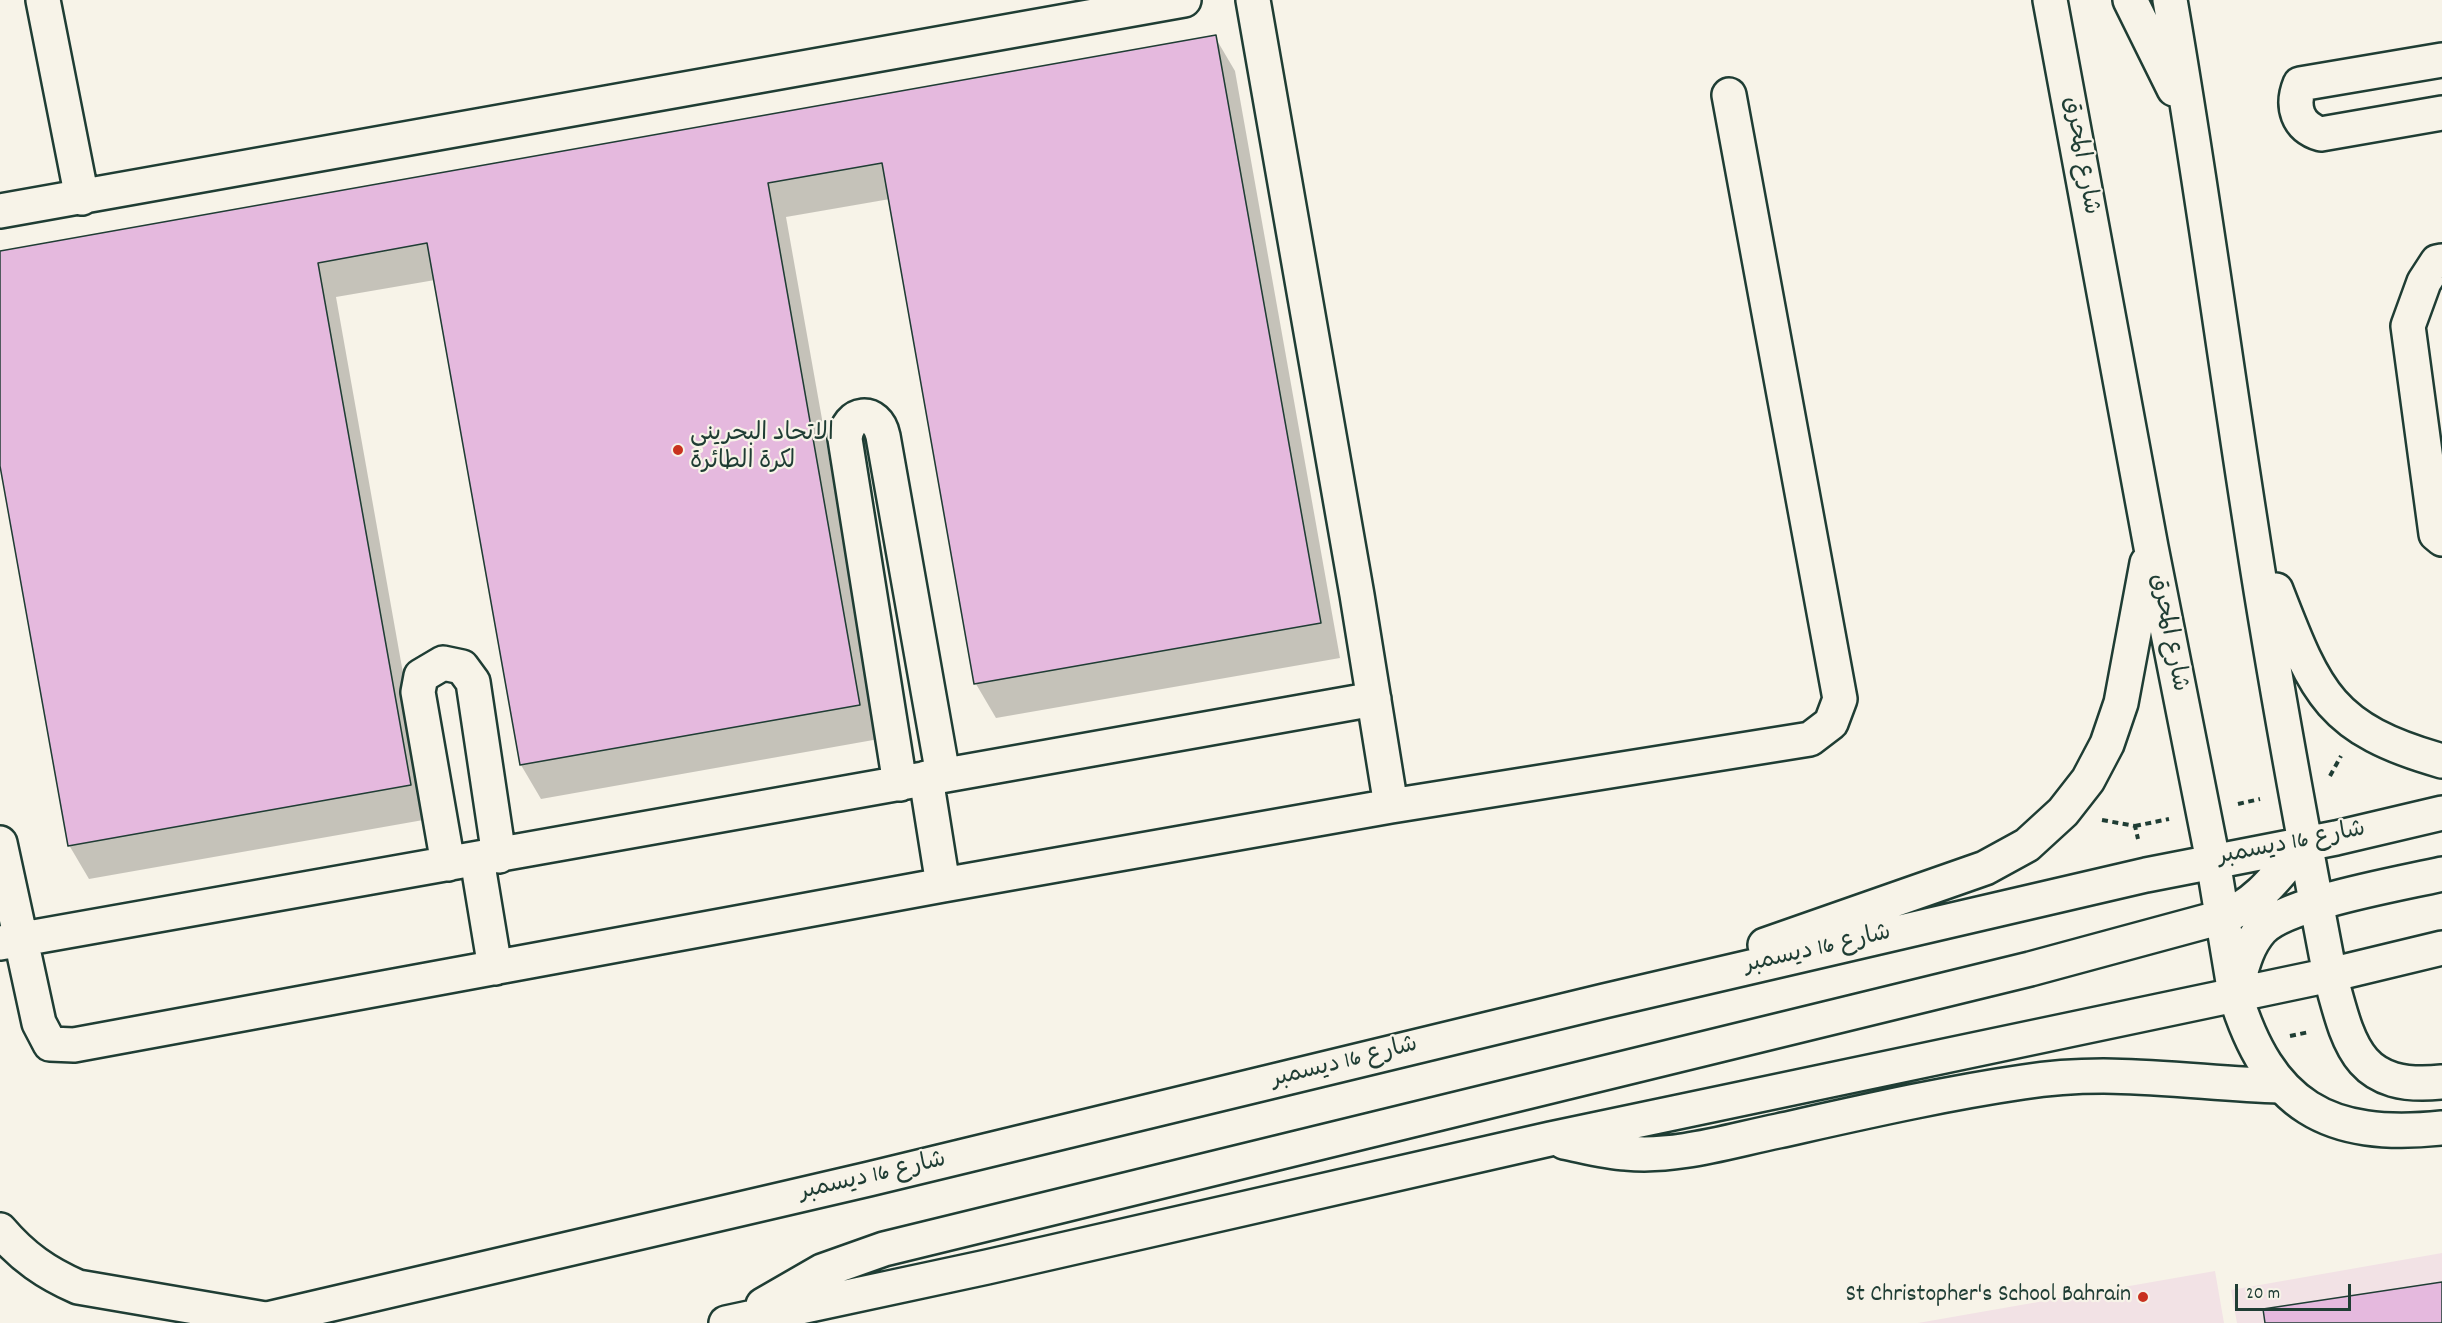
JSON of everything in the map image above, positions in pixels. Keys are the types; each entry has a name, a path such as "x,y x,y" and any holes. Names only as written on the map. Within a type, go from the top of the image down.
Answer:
{"main road":[{"path":"43,0 82,198"},
{"path":"0,211 1184,0"},
{"path":"1253,0 1391,806"},
{"name":"شارع المحرق","path":"2050,0 2151,547 2213,861 2235,994 2254,1044 2280,1086 2296,1101 2323,1117 2349,1126 2377,1130 2442,1128"},
{"path":"2130,0 2191,123"},
{"path":"2170,0 2191,123 2250,522 2304,843 2330,975 2344,1024 2360,1059 2374,1071 2393,1081 2421,1084 2442,1082"},
{"path":"2442,60 2300,84 2295,103 2301,122 2310,130 2321,134 2442,113"},
{"path":"0,843 9,941 39,1023 50,1044 74,1045 943,885 1391,806 1810,739 1831,723 1840,699 1729,95"},
{"path":"2442,261 2437,262 2424,282 2408,326 2431,411 2436,534 2442,539"},
{"path":"923,779 883,436 881,426 873,418 862,416 852,420 846,428 845,439 923,779 943,885"},
{"path":"2250,522 2302,656 2315,683 2334,706 2356,726 2413,753 2442,761"},
{"path":"1605,1001 1985,868 2027,844 2063,812 2088,780 2107,744 2121,703 2151,547"},
{"path":"475,860 473,682 462,667 443,663 421,675 418,692 475,860 495,968"},
{"path":"9,941 1374,699"},
{"name":"شارع 16 ديسمبر","path":"260,1321 869,1179 1605,1001 2213,861 2442,813"},
{"path":"731,1322 822,1271 884,1249 2030,969 2222,917 2238,912 2251,903 2304,843"},
{"path":"2235,994 2245,957 2263,928 2276,919 2316,904 2442,874"},
{"path":"731,1322 987,1267 1550,1139 2330,975 2442,948"},
{"path":"1550,1139 1627,1154 1656,1153 1704,1147 2024,1081 2095,1074 2151,1076 2214,1084 2280,1086"},
{"path":"0,1230 21,1254 40,1268 78,1287 260,1321"}],"shaded area":[{"path":"2442,1253 2442,1323 2237,1323 2231,1290"},
{"name":"St Christopher's School Bahrain","path":"2215,1271 2224,1323 1918,1323"}],"building":[{"path":"1216,35 1321,623 974,684 882,163 768,183 860,705 520,765 427,243 318,263 411,785 68,846 0,466 0,251"},
{"path":"2442,1282 2442,1323 2265,1323 2263,1309"}],"place":[{"name":"الاتحاد البحريني لكرة الطائرة","path":"678,450"},
{"name":"St Christopher's School Bahrain","path":"2143,1297"}]}
